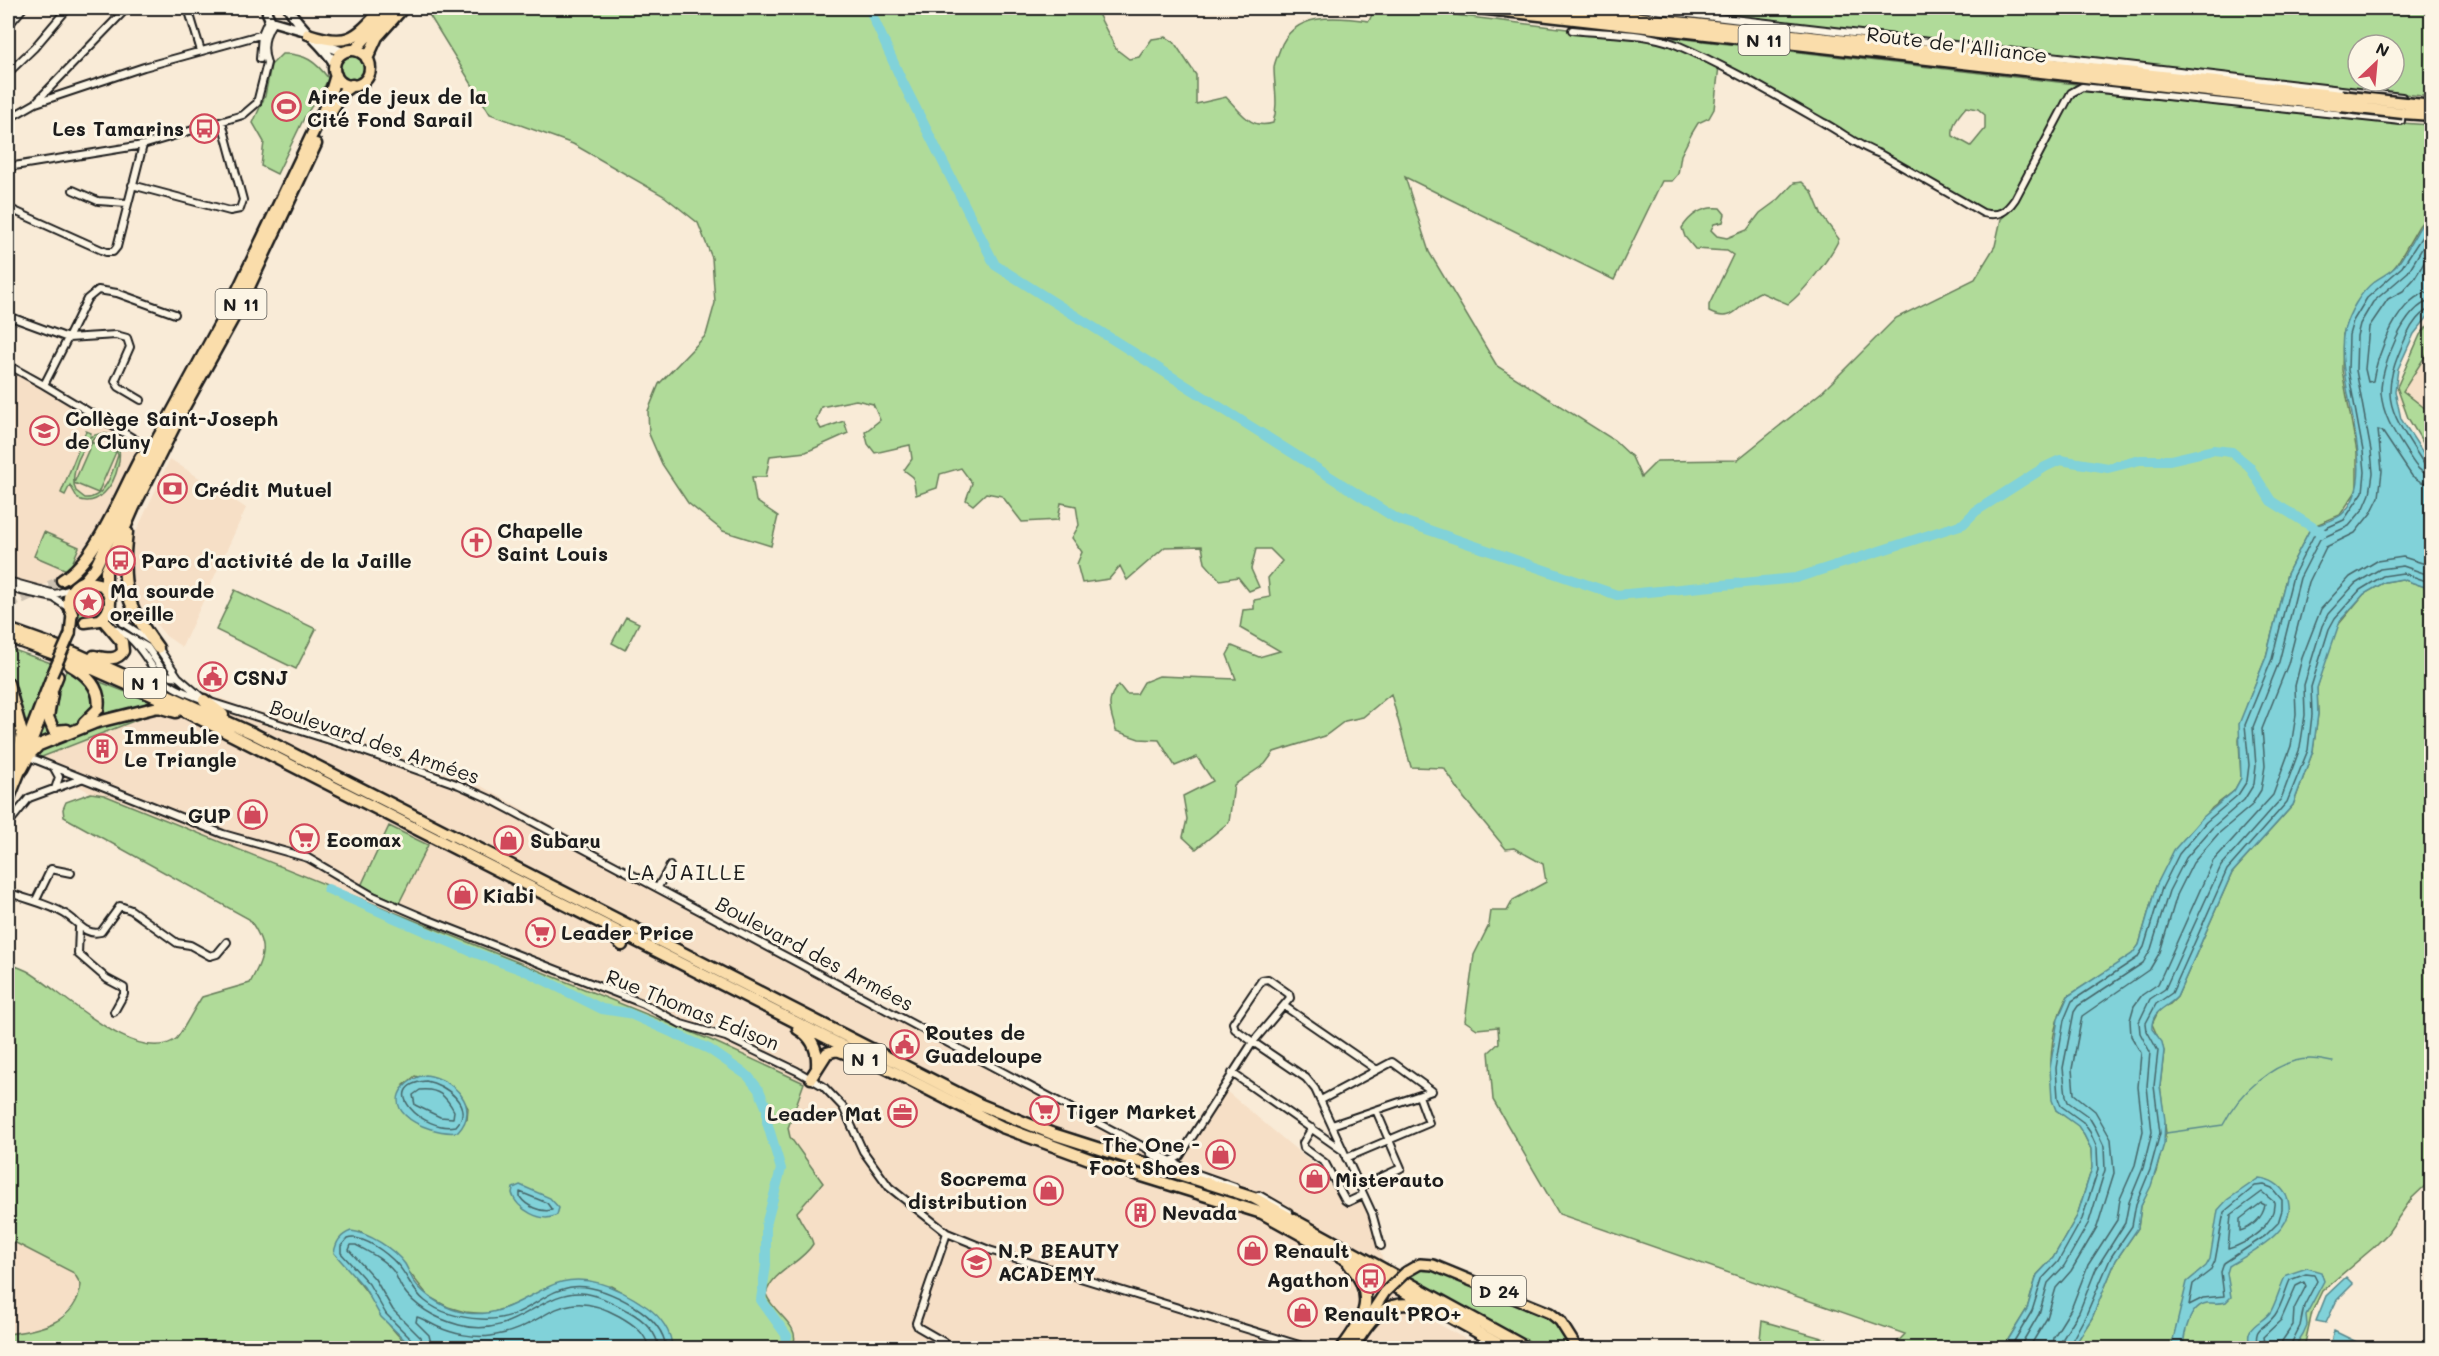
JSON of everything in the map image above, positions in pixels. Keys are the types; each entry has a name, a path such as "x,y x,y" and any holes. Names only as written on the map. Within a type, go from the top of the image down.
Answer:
{"highway":[{"path":"306,33 332,41 349,39 363,30 383,8"},
{"path":"392,8 355,50 342,52 334,63 336,75 341,82 352,86 363,82 369,75 368,59 377,37 403,8"},
{"name":"Route de l'Alliance","path":"1478,8 2341,101 2432,106"},
{"name":"Route de l'Alliance","path":"1551,8 2341,101 2432,115"},
{"path":"355,50 368,59"},
{"name":"N 11","path":"84,581 95,568 157,440 234,298 328,100 336,75"},
{"name":"N 11","path":"106,589 106,571 184,407 242,302 331,112 344,91 352,86"},
{"path":"62,580 81,567 92,552 176,395 204,351"},
{"path":"128,522 124,555 126,590 135,615 158,648"},
{"path":"71,611 68,599 72,588 84,581 96,582 106,589 110,605 102,621"},
{"path":"75,653 106,658 120,656 124,647 102,621 85,622"},
{"name":"N 1","path":"8,629 75,653 590,907 732,984 749,999 1002,1127 1048,1146 1262,1213 1506,1348"},
{"name":"N 1","path":"8,637 124,682 251,739 553,898 1006,1116 1097,1149 1254,1198 1527,1348"},
{"path":"8,642 77,669 94,685 100,700 98,709 82,724 56,732 48,722 52,694"},
{"path":"8,683 22,733 19,769"},
{"path":"204,700 251,739"},
{"path":"19,769 32,751 42,743 94,723 158,707 167,708 251,739"},
{"path":"553,898 576,915 615,936 622,945"},
{"path":"590,907 637,921"},
{"path":"668,938 732,984"},
{"path":"666,966 674,966 732,984"},
{"path":"749,999 806,1034 815,1049 814,1073"},
{"path":"814,1073 827,1053 837,1050 922,1088"},
{"path":"1342,1348 1359,1322 1367,1298 1358,1274 1344,1259"},
{"path":"1356,1347 1379,1312 1385,1308 1409,1305 1425,1308 1494,1342"}],"main road":[{"path":"289,8 306,33"},
{"path":"269,15 287,18 289,8"},
{"path":"269,15 342,52"},
{"path":"317,41 334,63"},
{"path":"71,611 72,635"},
{"path":"8,801 72,635 85,622"},
{"path":"8,789 52,694 55,675"},
{"name":"D 24","path":"1356,1347 1385,1292 1406,1272 1420,1264 1433,1265 1540,1308 1560,1321 1577,1348"}],"street":[{"path":"8,26 23,8"},
{"path":"8,73 34,48 68,8"},
{"path":"36,103 127,8"},
{"path":"188,8 201,51"},
{"path":"1572,30 1655,38 1677,45 1743,78 1841,132 1863,148 1880,154 1983,213 1994,215 2004,212 2013,202 2071,93 2082,87 2401,121 2402,97 1638,8"},
{"path":"8,167 143,145 249,112 255,106 261,90 264,33 269,15"},
{"path":"8,119 36,103 264,33"},
{"path":"132,185 230,211 240,209 243,200 222,122"},
{"path":"8,208 111,253 117,247 143,145"},
{"path":"73,190 98,201 127,203"},
{"path":"44,385 87,299 98,290 117,293 175,314"},
{"path":"8,316 68,338 113,335 127,338 130,347 115,381 141,399"},
{"path":"8,365 136,440"},
{"path":"8,581 55,594 72,588"},
{"path":"8,588 54,598 71,611"},
{"path":"110,605 123,623 158,648 180,679 204,700"},
{"path":"102,621 147,647 166,675 180,679"},
{"name":"Boulevard des Armées","path":"130,638 145,653 164,680 204,700 459,785 658,887 1138,1144 1195,1173 1262,1196 1314,1230"},
{"path":"155,660 166,662"},
{"name":"Boulevard des Armées","path":"180,679 220,705"},
{"name":"Rue Thomas Edison","path":"34,759 231,837 308,858 356,886 420,916 644,1004 681,1024 726,1037 814,1073 843,1107 863,1151 885,1183 947,1233 989,1250 1290,1346 1310,1348"},
{"path":"51,766 58,774 55,789"},
{"path":"8,824 25,801 81,779"},
{"path":"658,887 670,866"},
{"path":"36,900 51,869 70,873"},
{"path":"8,892 36,900 68,915 80,928 101,932 120,906 125,906 177,943 190,945 210,956 217,954 227,942"},
{"path":"80,928 78,954 107,979 124,988 124,994 114,1012"},
{"path":"1175,1161 1253,1042 1290,998 1289,994 1268,979 1262,980 1233,1025 1237,1031 1253,1042 1306,1078 1320,1100 1360,1187 1381,1246"},
{"path":"1284,1006 1377,1070"},
{"path":"1320,1100 1392,1062 1432,1091 1332,1125"},
{"path":"1232,1073 1342,1150"},
{"path":"1346,1158 1430,1123 1419,1096"},
{"path":"1360,1187 1401,1168 1376,1110"},
{"path":"1312,1128 1303,1143 1305,1148 1325,1163 1345,1200 1348,1202 1363,1195"},
{"path":"947,1233 916,1323 918,1327 944,1342 948,1348"}],"shaded area":[{"path":"2431,322 2431,459 2399,401 2397,387 2420,335"},
{"path":"8,369 143,446 89,551 69,573 43,586 8,580"},
{"path":"170,459 246,508 182,647 166,636 141,606 132,591 127,571 129,547"},
{"path":"220,698 241,707 354,738 474,782 627,867 1175,1161 1219,1085 1323,1172 1344,1206 1362,1199 1373,1220 1376,1239 1396,1300 1481,1348 791,1348 795,1330 770,1305 766,1294 772,1279 807,1254 811,1235 798,1219 797,1212 802,1204 821,1188 820,1177 790,1137 788,1128 804,1083 713,1041 104,795 91,793 32,761 141,716 167,708"},
{"path":"8,1239 74,1273 81,1284 76,1302 57,1321 39,1330 8,1334"}],"green space":[{"path":"425,8 1095,8 1116,49 1129,59 1139,57 1152,39 1166,37 1174,42 1196,75 1196,104 1226,97 1241,114 1252,122 1265,125 1273,123 1275,116 1274,67 1286,37 1295,28 1317,19 1343,18 1369,21 1375,8 1398,8 1664,41 1677,38 2076,84 2009,207 1988,214 1719,66 1714,109 1709,118 1698,123 1692,133 1681,155 1678,174 1672,181 1662,181 1614,280 1405,177 1429,252 1497,366 1614,440 1632,457 1641,477 1657,461 1737,460 1823,391 1896,318 1975,279 1995,246 2001,219 2014,207 2067,105 2080,91 2356,120 2431,125 2431,211 2389,274 2375,281 2343,334 2342,370 2357,452 2357,490 2340,515 2311,527 2287,574 2266,657 2247,705 2239,740 2241,778 2234,791 2212,808 2166,868 2156,886 2139,945 2132,955 2068,996 2061,1009 2053,1038 2051,1067 2053,1096 2056,1110 2079,1126 2091,1149 2092,1168 2077,1216 2053,1258 2037,1275 2027,1309 2003,1348 1892,1348 1905,1334 1559,1214 1493,1100 1489,1052 1499,1043 1498,1027 1477,1029 1465,1021 1474,955 1489,925 1491,911 1507,911 1513,900 1546,882 1543,864 1514,848 1506,849 1464,798 1444,768 1411,767 1391,694 1363,717 1345,721 1325,736 1274,752 1265,764 1234,785 1229,822 1196,849 1183,837 1187,819 1183,796 1213,781 1197,757 1175,766 1159,740 1139,739 1116,731 1110,701 1114,690 1119,685 1126,694 1137,694 1144,682 1159,676 1236,679 1227,655 1232,646 1259,657 1280,651 1240,628 1243,610 1254,609 1254,600 1270,597 1268,578 1282,561 1270,549 1256,549 1251,569 1259,587 1249,591 1238,577 1220,580 1205,563 1202,546 1165,547 1127,580 1120,566 1109,579 1082,583 1077,564 1082,552 1072,538 1079,525 1076,506 1061,503 1058,520 1022,522 1002,496 986,493 973,505 966,500 972,483 961,468 940,474 937,488 916,495 913,477 904,470 912,459 910,445 875,453 868,444 865,432 880,420 873,404 856,400 821,407 816,421 821,429 844,421 848,433 806,452 770,456 766,477 752,477 756,501 778,516 771,546 723,531 688,503 662,464 649,434 648,411 659,384 706,335 715,303 712,258 698,223 664,196 573,144 490,114","holes":["1966,107 1978,109 1985,115 1985,129 1971,146 1953,136 1953,128"]},
{"path":"1582,8 2431,8 2431,97 2394,93 2406,93 2406,33 2346,33 2346,88 1691,16 1692,20"},
{"name":"Aire de jeux de la Cité Fond Sarail","path":"282,54 304,57 329,79 304,118 277,174 261,166 264,142 253,123 265,96 271,65"},
{"path":"352,54 362,58 366,68 362,78 352,82 342,78 338,68 342,58"},
{"path":"1802,182 1812,192 1822,216 1839,239 1823,265 1788,304 1760,292 1732,314 1726,316 1709,312 1709,305 1733,255 1727,251 1695,249 1685,237 1682,228 1693,215 1708,208 1720,208 1725,214 1723,222 1714,224 1711,230 1717,236 1727,238 1747,230 1760,213 1779,199 1794,183"},
{"path":"2431,322 2431,347 2403,391 2431,413 2431,456 2408,418 2397,387 2420,335"},
{"path":"86,431 91,433 90,437 106,434 115,439 119,451 118,466 113,481 104,493 92,500 78,499 70,485 65,495 61,493","holes":["100,436 113,441 118,455 111,476 98,494 85,498 76,491 74,484 78,459 93,439"]},
{"path":"92,442 116,452 98,493 74,483"},
{"path":"44,532 79,547 69,571 34,556"},
{"path":"2402,579 2431,589 2431,1180 2412,1198 2387,1234 2322,1291 2312,1312 2304,1348 2073,1348 2092,1318 2116,1260 2138,1228 2141,1206 2156,1172 2166,1133 2160,1086 2164,1051 2152,1024 2160,1008 2170,1004 2177,997 2232,873 2293,805 2313,751 2318,714 2317,688 2334,630 2364,594 2385,582"},
{"path":"89,587 100,592 105,603 100,614 89,619 78,614 73,603 78,592"},
{"path":"235,590 316,629 296,669 216,630"},
{"path":"626,617 639,623 625,650 612,643"},
{"path":"8,648 54,664 24,740 26,722 8,675"},
{"path":"67,669 167,708 24,764 52,676 62,680"},
{"path":"91,793 104,795 713,1041 804,1083 788,1128 790,1137 823,1183 797,1212 813,1244 802,1257 775,1279 766,1294 774,1308 794,1332 793,1346 672,1348 672,1344 639,1302 611,1286 524,1301 488,1314 465,1312 448,1307 429,1297 393,1252 360,1232 355,1278 396,1333 413,1348 8,1348 8,1334 43,1327 64,1316 78,1298 81,1285 74,1273 8,1239 8,963 29,972 79,1009 121,1035 141,1043 160,1045 176,1039 202,997 250,983 259,965 262,950 262,943 249,919 64,817 63,809 66,802","holes":["415,1076 459,1093 468,1108 467,1119 404,1085"]},
{"path":"389,826 428,845 399,903 361,886"},
{"path":"1419,1269 1427,1269 1543,1313 1560,1327 1573,1348 1535,1348 1405,1277"},
{"path":"1762,1321 1857,1348 1759,1348"}],"water":[{"path":"2431,211 2431,313 2414,334 2398,369 2395,391 2401,419 2431,465 2431,589 2402,579 2385,582 2364,594 2340,621 2317,688 2318,714 2313,751 2293,805 2232,873 2177,997 2157,1013 2152,1023 2152,1029 2162,1042 2164,1051 2160,1086 2165,1120 2164,1144 2151,1186 2141,1206 2138,1228 2116,1260 2092,1318 2073,1348 2003,1348 2027,1309 2037,1275 2053,1258 2077,1216 2092,1168 2091,1149 2084,1135 2078,1126 2056,1110 2052,1100 2050,1068 2058,1019 2068,996 2132,954 2139,945 2156,886 2174,850 2202,818 2234,791 2241,778 2239,724 2266,657 2287,574 2311,527 2331,521 2341,515 2353,499 2358,478 2358,454 2342,351 2346,323 2365,291 2397,265"},
{"path":"426,1075 446,1082 461,1095 466,1104 467,1113 465,1122 458,1132 430,1129 410,1119 400,1108 398,1101 402,1089 413,1080"},
{"path":"2259,1178 2274,1183 2284,1191 2289,1207 2287,1218 2272,1238 2229,1266 2227,1273 2231,1297 2226,1302 2207,1303 2196,1309 2186,1328 2183,1348 2171,1348 2187,1282 2206,1266 2210,1259 2218,1210 2227,1200"},
{"path":"520,1185 550,1198 559,1208 557,1215 544,1218 524,1209 514,1199 512,1193 513,1188"},
{"path":"351,1231 373,1238 388,1247 405,1264 413,1280 424,1292 437,1302 452,1309 479,1314 500,1310 561,1282 574,1280 599,1283 624,1293 652,1311 668,1330 672,1348 413,1348 381,1317 364,1287 334,1253 339,1239"},
{"path":"2307,1268 2321,1272 2324,1281 2306,1315 2307,1325 2294,1348 2252,1348 2249,1341 2251,1330 2271,1311 2286,1275"},
{"path":"2346,1277 2353,1284 2337,1300 2326,1323 2316,1321 2326,1296"},
{"path":"2334,1331 2369,1348 2329,1348"}],"waterway":[{"path":"869,8 900,77 995,265 1397,519 1617,595 1796,578 1963,524 1976,511 2045,467 2060,460 2108,468 2140,460 2170,460 2213,450 2232,452 2249,466 2271,501 2322,533"},
{"path":"328,889 470,951 528,972 602,1009 628,1013 709,1049 748,1076 759,1090 767,1109 767,1122 781,1169 766,1225 766,1265 761,1300 787,1336 785,1344 779,1348"},
{"path":"2166,1133 2223,1125 2248,1091 2283,1065 2310,1059 2333,1062"}],"tunnel":[{"path":"8,605 62,580"}],"place":[{"name":"Aire de jeux de la Cité Fond Sarail","path":"286,107"},
{"name":"Les Tamarins","path":"205,128"},
{"name":"Collège Saint-Joseph de Cluny","path":"44,430"},
{"name":"Crédit Mutuel","path":"173,489"},
{"name":"Chapelle Saint Louis","path":"476,542"},
{"name":"Parc d'activité de la Jaille","path":"120,560"},
{"name":"Ma sourde oreille","path":"89,602"},
{"name":"CSNJ","path":"212,677"},
{"name":"Immeuble Le Triangle","path":"103,748"},
{"name":"GUP","path":"252,815"},
{"name":"Ecomax","path":"305,839"},
{"name":"Subaru","path":"509,840"},
{"name":"Kiabi","path":"462,895"},
{"name":"Leader Price","path":"540,932"},
{"name":"Routes de Guadeloupe","path":"904,1044"},
{"name":"Tiger Market","path":"1045,1111"},
{"name":"Leader Mat","path":"903,1113"},
{"name":"The One - Foot Shoes","path":"1221,1155"},
{"name":"Misterauto","path":"1314,1179"},
{"name":"Socrema distribution","path":"1048,1190"},
{"name":"Nevada","path":"1141,1212"},
{"name":"Renault","path":"1253,1250"},
{"name":"N.P BEAUTY ACADEMY","path":"977,1262"},
{"name":"Agathon","path":"1370,1279"},
{"name":"Renault PRO+","path":"1303,1313"}],"district":[{"name":"LA JAILLE","path":"687,871"}]}
